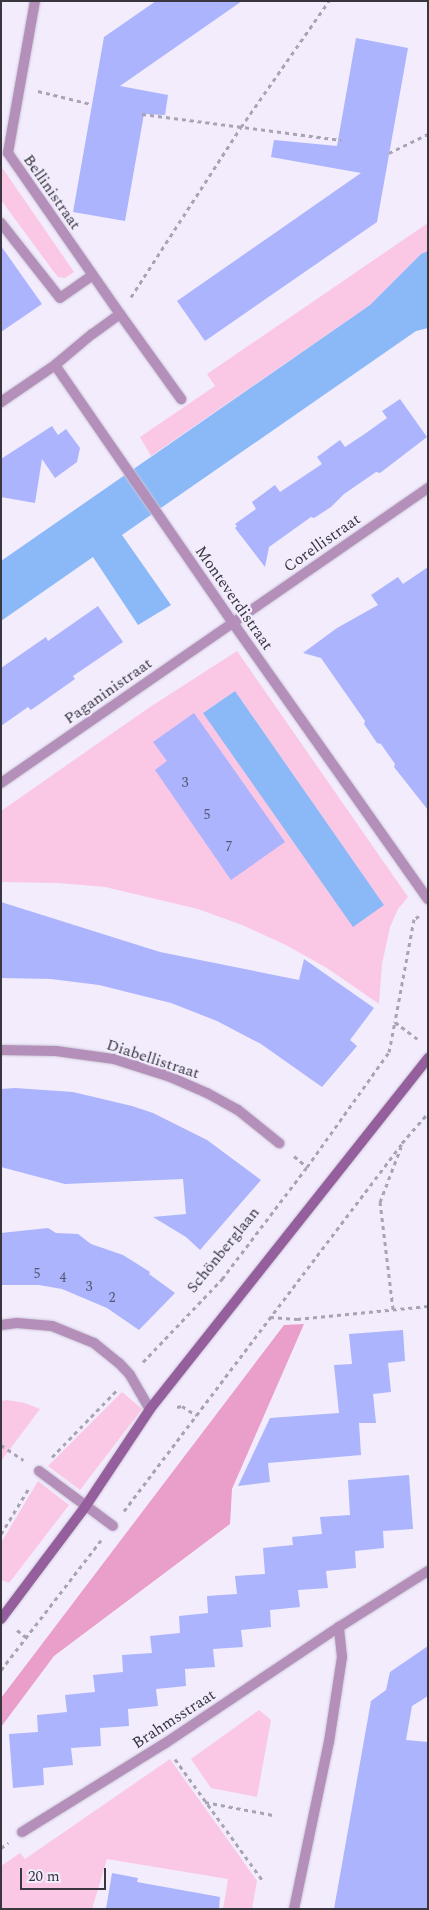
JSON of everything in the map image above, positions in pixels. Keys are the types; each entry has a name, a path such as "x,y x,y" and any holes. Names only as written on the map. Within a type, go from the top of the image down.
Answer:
{"street":[{"name":"Bellinistraat","path":"35,1 18,86 8,153 92,276 181,399"},
{"path":"1,223 60,298 92,276"},
{"path":"1,402 55,365 92,334 120,314"},
{"name":"Monteverdistraat","path":"55,365 120,462 428,899"},
{"name":"Corellistraat","path":"233,623 428,488"},
{"name":"Paganinistraat","path":"1,783 233,623"},
{"name":"Diabellistraat","path":"1,1050 56,1051 114,1059 168,1076 207,1092 238,1110 279,1143"},
{"path":"2,1615 86,1507 150,1410 428,1058"},
{"path":"1,1325 35,1324 67,1331 94,1343 119,1363 130,1375 150,1410"},
{"path":"39,1471 113,1526"},
{"name":"Brahmsstraat","path":"22,1832 164,1744 339,1627 428,1571"},
{"path":"294,1909 329,1742 342,1657 339,1627"}],"path":[{"path":"120,314 240,127 329,1"},
{"path":"18,86 91,104"},
{"path":"142,114 341,140"},
{"path":"389,153 428,134"},
{"name":"Schönberglaan","path":"1,1534 39,1471 222,1279 307,1166 389,1052 414,919 421,915"},
{"path":"395,1022 421,1042"},
{"path":"1,1670 113,1526 402,1143 428,1113"},
{"path":"393,1309 380,1202 402,1143"},
{"path":"270,1317 298,1319 428,1306"},
{"path":"1,1445 39,1471"},
{"path":"164,1744 263,1881"},
{"path":"205,1802 273,1815"}],"shaded area":[{"path":"1,166 74,272 65,278 58,277 1,200"},
{"path":"428,223 428,251 421,254 370,305 151,456 140,437 215,386 207,374"},
{"path":"237,651 408,897 398,909 390,927 382,964 379,1004 327,968 286,945 242,925 198,909 105,887 58,883 1,882 1,811 150,707","holes":["235,691 384,905 203,713"]},
{"path":"304,1324 232,1489 230,1524 54,1656 1,1727 1,1698 284,1325"},
{"path":"122,1392 142,1409 80,1490 48,1466"},
{"path":"1,1401 25,1403 40,1409 1,1461"},
{"path":"38,1481 69,1505 9,1583 1,1580 1,1543"},
{"path":"259,1710 271,1720 257,1797 211,1788 191,1759"},
{"path":"170,1759 257,1881 252,1909 223,1909 228,1879 107,1859 92,1909 1,1909 1,1866 20,1853 25,1859"}],"water":[{"path":"428,251 428,328 416,331 122,535 171,605 138,625 93,557 1,621 1,561 370,305 421,254"},
{"path":"235,691 384,905 353,927 203,713"}],"building":[{"path":"156,1 242,1 120,86 168,95 165,115 144,114 125,221 73,212 104,37"},
{"path":"356,38 408,48 377,222 205,341 177,301 361,173 271,157 274,140 337,146"},
{"path":"1,246 42,304 1,332"},
{"path":"400,399 427,437 380,473 376,472 344,494 331,507 314,518 311,517 269,547 265,567 235,528 237,526 235,524 256,509 252,502 275,485 280,492 322,464 317,457 340,440 345,447 366,433 387,418 382,411"},
{"path":"52,426 58,435 66,429 80,448 77,462 55,478 42,459 35,503 1,497 1,459"},
{"path":"428,567 428,810 394,767 395,764 381,744 377,743 364,724 365,721 321,658 303,653 337,628 378,605 371,595 398,577 403,584"},
{"path":"98,606 123,642 73,676 75,679 31,710 28,707 1,726 1,668 46,637 48,641"},
{"path":"194,713 285,842 231,880 155,770 167,761 153,742"},
{"path":"1,902 160,952 299,980 304,959 374,1008 350,1040 357,1046 322,1087 261,1044 217,1021 171,1003 99,985 51,979 1,978"},
{"path":"15,1088 73,1092 153,1113 207,1140 261,1180 200,1250 186,1237 153,1217 186,1214 183,1179 65,1184 1,1167 1,1089"},
{"path":"48,1228 56,1233 78,1234 91,1244 123,1255 150,1272 149,1274 175,1293 139,1330 107,1308 62,1289 39,1285 1,1285 1,1233"},
{"path":"403,1330 405,1361 388,1363 391,1392 373,1394 376,1423 359,1423 361,1455 268,1463 270,1482 238,1486 270,1418 339,1413 334,1365 352,1364 349,1334"},
{"path":"409,1475 413,1529 383,1531 384,1548 355,1551 356,1568 326,1571 328,1588 298,1590 300,1607 270,1610 271,1627 241,1630 243,1647 213,1649 215,1667 185,1669 186,1686 156,1689 158,1706 128,1709 129,1726 100,1728 101,1746 71,1748 73,1765 43,1768 44,1785 13,1788 9,1734 38,1732 37,1715 67,1712 65,1695 95,1692 93,1675 123,1672 122,1655 152,1653 150,1636 180,1633 179,1616 208,1613 207,1596 237,1594 235,1576 265,1574 263,1548 293,1545 292,1537 322,1534 320,1517 350,1515 348,1480"},
{"path":"428,1646 428,1696 412,1706 406,1740 428,1742 428,1909 334,1909 371,1701 386,1690 390,1672"},
{"path":"112,1873 138,1878 137,1882 220,1897 219,1909 106,1909"}]}
